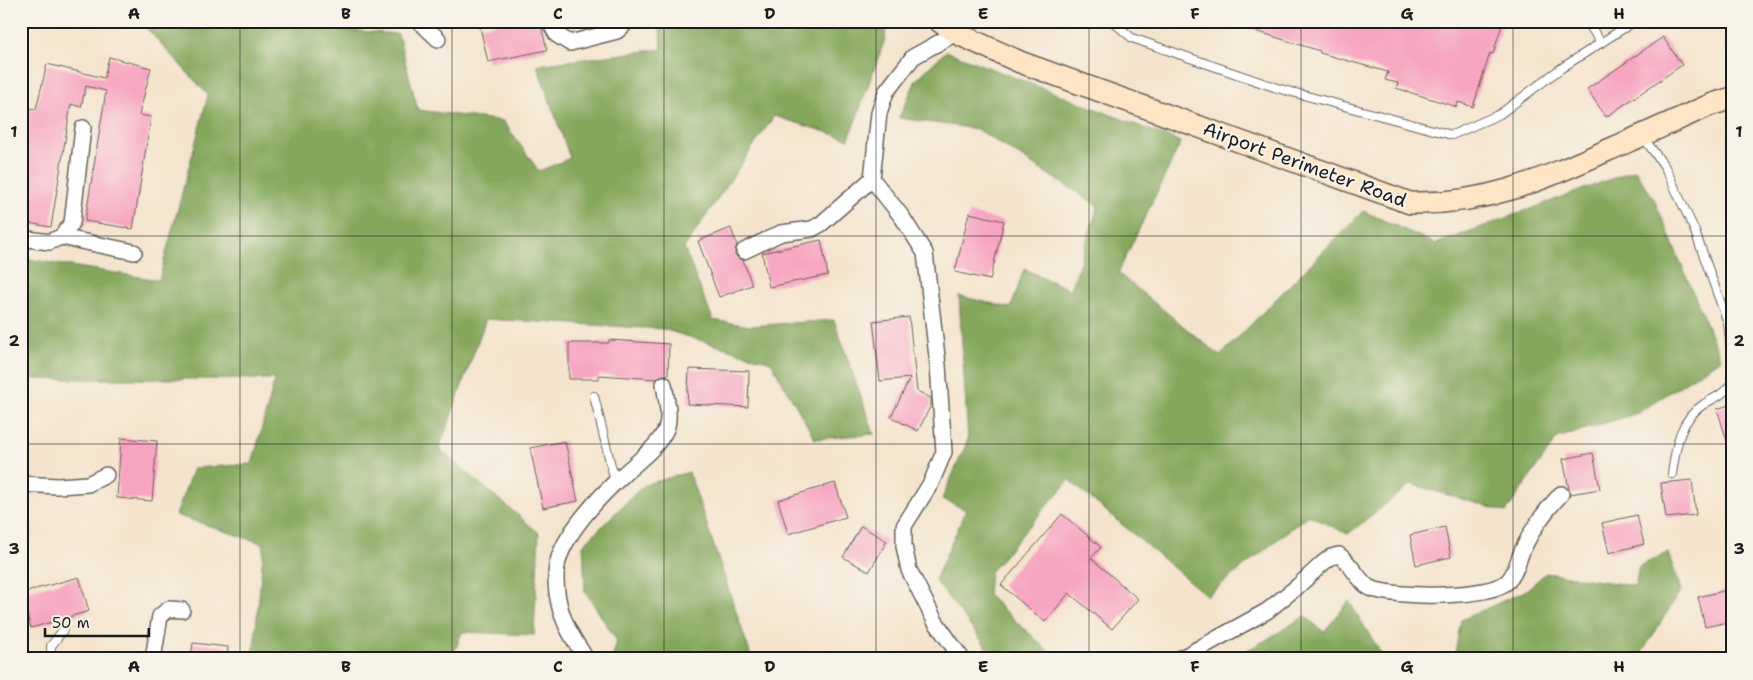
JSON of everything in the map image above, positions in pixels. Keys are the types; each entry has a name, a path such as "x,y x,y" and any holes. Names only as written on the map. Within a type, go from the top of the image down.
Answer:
{"street":[{"path":"419,21 438,39"},
{"path":"549,21 557,35 570,43 617,31 628,21"},
{"path":"744,251 781,233 816,227 872,179 879,113 886,92 913,57 948,27"},
{"name":"Airport Perimeter Road","path":"948,27 1020,62 1410,203 1454,202 1484,197 1524,186 1710,105 1732,98"},
{"path":"21,238 49,242 61,237 72,223 83,128"},
{"path":"872,179 902,217 925,254 938,365 944,452 931,483 904,526 904,546 909,570 935,621 962,659"},
{"path":"61,237 134,252"},
{"path":"586,659 565,622 557,592 557,565 569,535 586,513 615,482 659,441 667,428 668,406 664,384"},
{"path":"21,484 58,486 88,484 106,475"},
{"path":"1180,659 1266,611 1323,563 1339,554 1367,586 1383,591 1434,596 1460,595 1489,590 1507,583 1517,567 1523,548 1535,526 1560,494"},
{"path":"153,659 160,616 169,609 182,610"}],"lane":[{"path":"1112,21 1132,38 1277,88 1452,135 1500,114 1560,69 1635,21"},
{"path":"1586,21 1601,43"},
{"path":"1641,136 1664,167 1694,229 1728,323 1732,356"},
{"path":"1672,474 1677,441 1683,427 1696,410 1722,395 1732,382"},
{"path":"594,396 615,482"},
{"path":"51,659 51,646 63,630"}],"green space":[{"path":"140,21 278,21 282,25 398,34 418,110 503,121 539,171 570,158 537,65 662,49 659,21 887,21 885,39 849,139 774,116 684,248 713,320 750,326 834,320 874,434 815,439 771,362 663,329 486,319 439,449 539,533 534,635 462,632 452,659 253,659 264,544 176,515 193,468 252,464 275,379 21,379 21,258 159,280 208,95"},
{"path":"946,51 1181,142 1118,273 1220,356 1363,211 1436,244 1635,170 1654,199 1721,359 1638,413 1557,438 1506,512 1411,484 1348,534 1308,515 1207,596 1069,480 990,572 988,595 1057,659 991,659 991,653 935,580 966,510 942,499 968,440 959,296 1011,308 1024,269 1071,290 1098,206 977,129 899,118 916,80"},
{"path":"689,472 752,659 612,659 617,641 585,591 583,545 644,485"},
{"path":"1668,553 1681,590 1638,659 1454,659 1461,620 1525,591 1546,573 1635,586 1639,566"},
{"path":"1349,601 1383,657 1404,659 1231,659 1305,616 1324,632"}],"building":[{"path":"509,21 540,21 547,50 488,62 480,27"},
{"path":"1233,21 1310,21 1323,25 1324,21 1503,21 1493,54 1490,53 1473,107 1458,102 1457,107 1396,88 1398,83 1385,80 1388,72 1320,53 1320,51 1233,24"},
{"path":"1663,37 1682,65 1606,117 1587,89"},
{"path":"109,57 151,68 139,115 151,117 133,229 85,221 106,91 86,86 81,107 71,104 51,227 21,222 21,107 36,109 47,64 104,78"},
{"path":"969,213 1004,221 990,280 955,272"},
{"path":"731,228 737,245 735,255 743,260 752,285 719,297 698,241"},
{"path":"821,240 828,275 769,287 762,253"},
{"path":"909,317 917,391 931,398 931,405 918,431 891,417 910,378 880,381 873,321"},
{"path":"609,340 669,344 668,375 662,375 657,379 599,375 599,379 569,379 569,343 609,343"},
{"path":"689,369 749,371 748,407 687,404"},
{"path":"1732,404 1732,447 1729,447 1717,409"},
{"path":"121,438 157,441 152,501 117,498"},
{"path":"565,441 578,501 543,508 530,448"},
{"path":"1593,453 1600,489 1570,494 1563,459"},
{"path":"1692,480 1696,515 1666,518 1661,483"},
{"path":"835,483 846,517 788,534 778,500"},
{"path":"1062,514 1101,547 1091,558 1138,599 1112,629 1069,593 1045,622 1001,585"},
{"path":"1637,515 1644,544 1609,553 1602,523"},
{"path":"861,526 887,541 869,572 843,557"},
{"path":"1445,527 1451,557 1416,565 1410,535"},
{"path":"79,577 89,611 31,628 21,593"},
{"path":"1732,589 1732,621 1705,627 1698,597"},
{"path":"193,643 228,647 227,659 191,659"}]}
